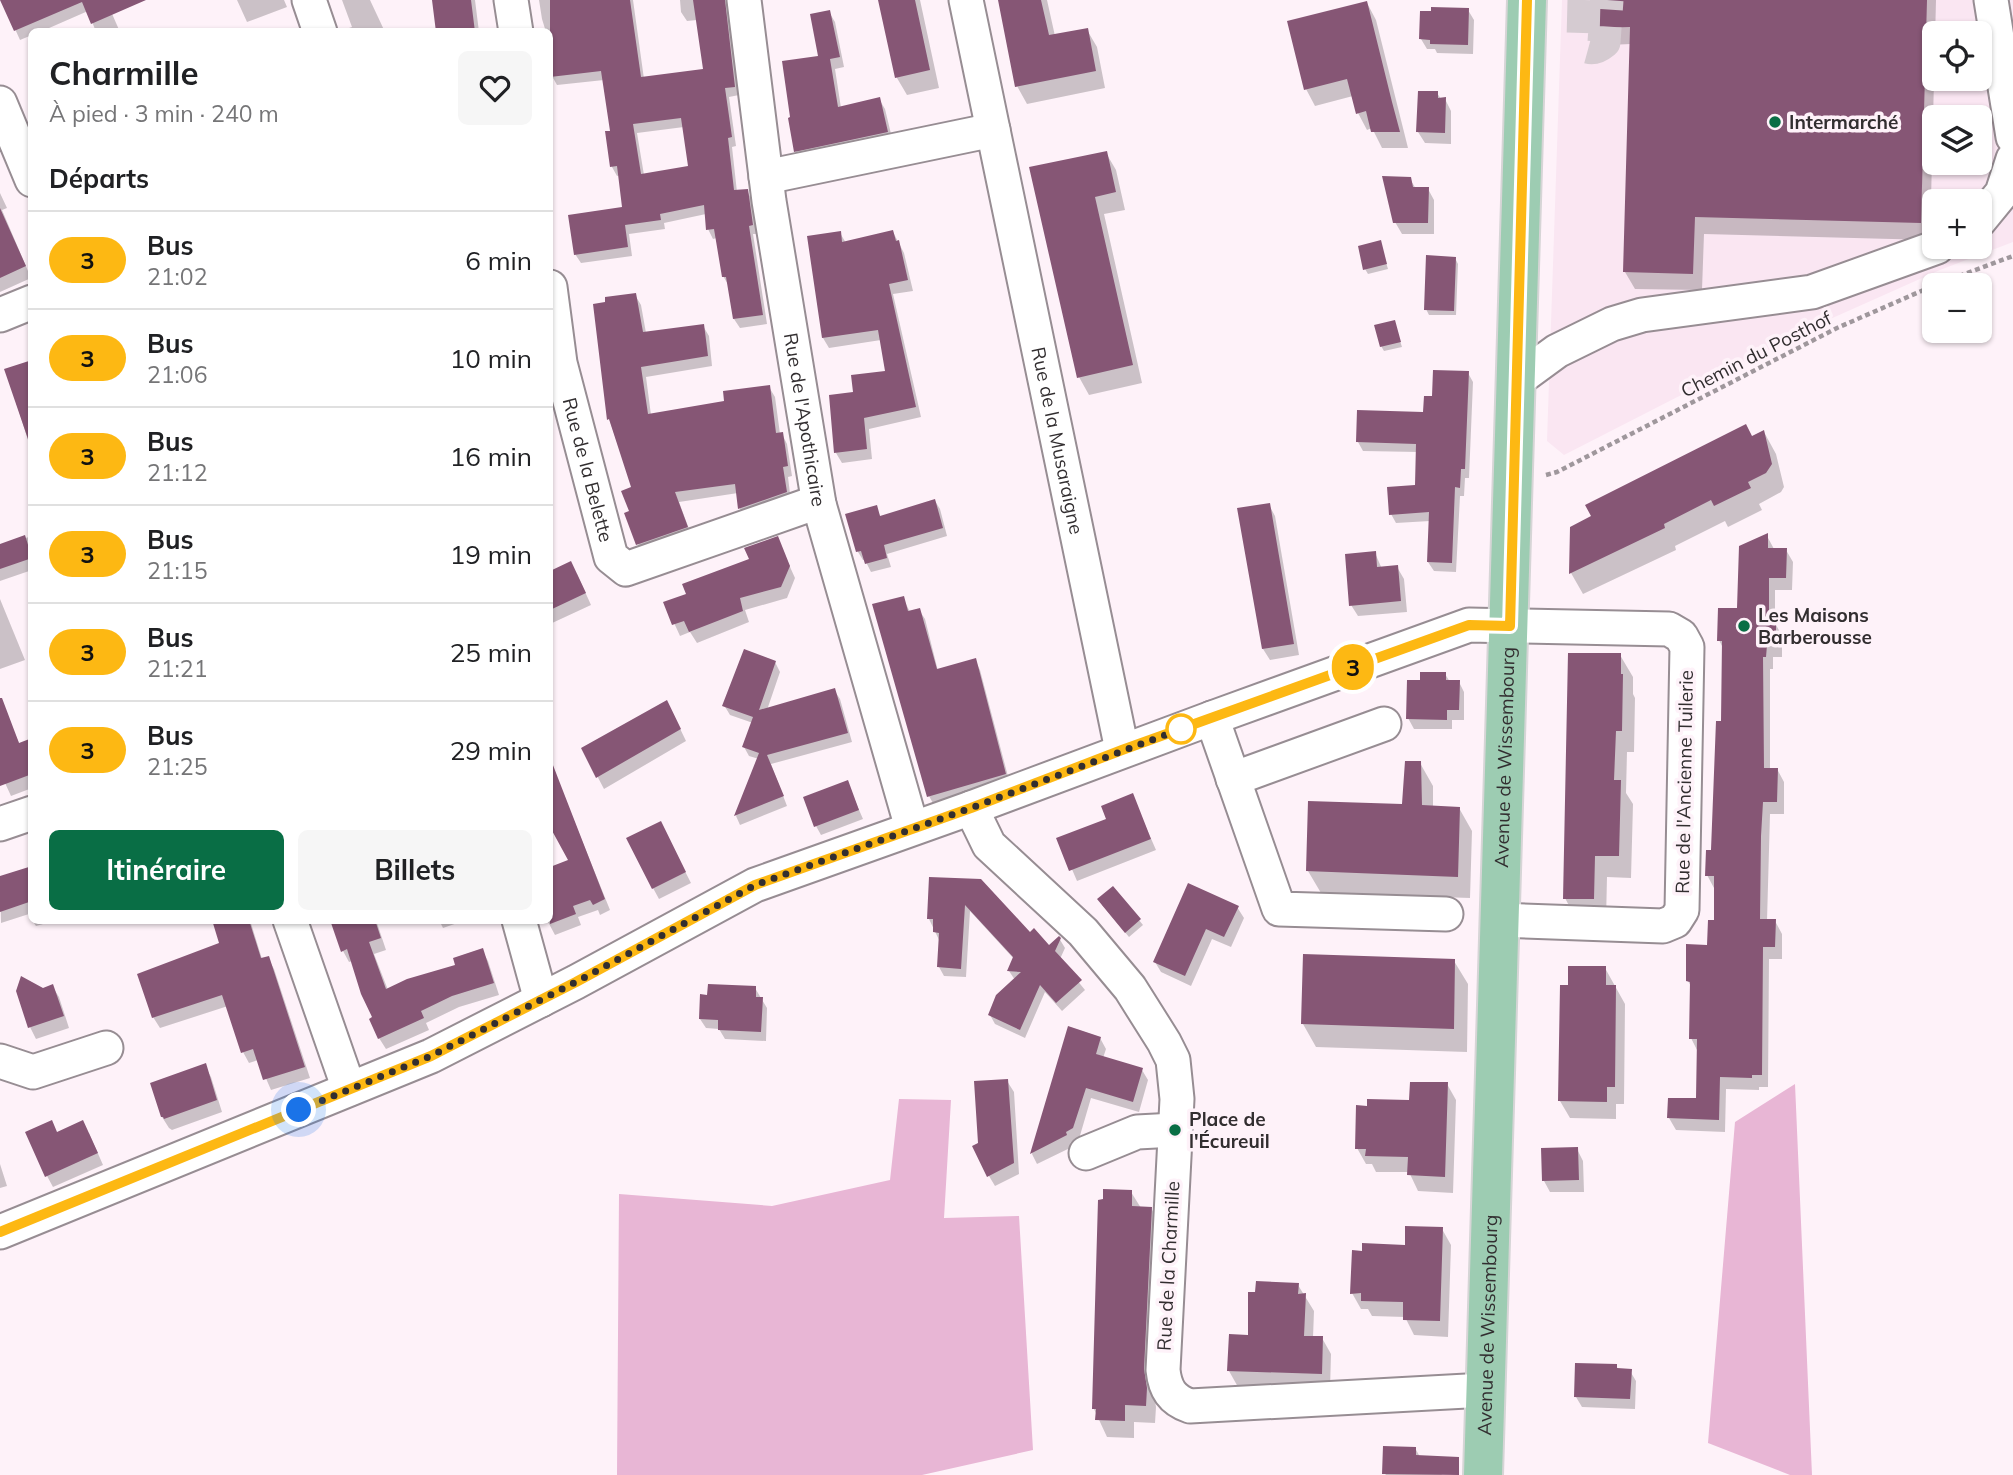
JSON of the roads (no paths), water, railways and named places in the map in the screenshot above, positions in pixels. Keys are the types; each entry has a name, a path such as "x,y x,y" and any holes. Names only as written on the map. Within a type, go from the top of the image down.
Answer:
{"main road":[{"name":"Avenue de Wissembourg","path":"1483,1475 1527,0"}],"street":[{"path":"309,0 319,28"},
{"path":"511,0 515,28"},
{"name":"Rue de l'Apothicaire","path":"744,0 766,177 819,504 912,828"},
{"name":"Rue de la Musaraigne","path":"965,0 1122,750"},
{"path":"1991,0 2008,72 2013,137"},
{"path":"0,103 28,170"},
{"path":"766,177 992,130"},
{"path":"1992,206 2002,194 2013,159"},
{"path":"1517,380 1557,351 1612,324 1642,315 1812,292 1922,252"},
{"path":"0,315 28,304"},
{"name":"Rue de la Belette","path":"553,312 559,363 611,557 626,569 806,506 819,504"},
{"name":"Rue de l'Ancienne Tuilerie","path":"0,1232 431,1056 755,885 1469,625 1669,629 1681,636 1687,647 1682,910 1675,921 1663,926 1498,920"},
{"path":"1212,718 1279,909 1446,914"},
{"path":"1233,779 1384,724"},
{"name":"Rue de la Charmille","path":"971,808 989,845 1083,932 1130,988 1164,1042 1172,1060 1176,1075 1175,1130 1163,1370 1164,1384 1178,1402 1190,1406 1485,1390"},
{"path":"0,824 28,814"},
{"path":"291,924 349,1089"},
{"path":"520,924 541,1000"},
{"path":"0,1061 33,1072 106,1048"},
{"path":"1086,1153 1137,1132 1175,1130"}],"tunnel":[{"path":"1584,0 1583,41 1585,46 1593,48 1604,42 1607,0"}],"place":[{"name":"Intermarché","path":"1775,122"},
{"name":"Les Maisons Barberousse","path":"1744,626"},
{"name":"Place de l'Écureuil","path":"1175,1130"}]}
